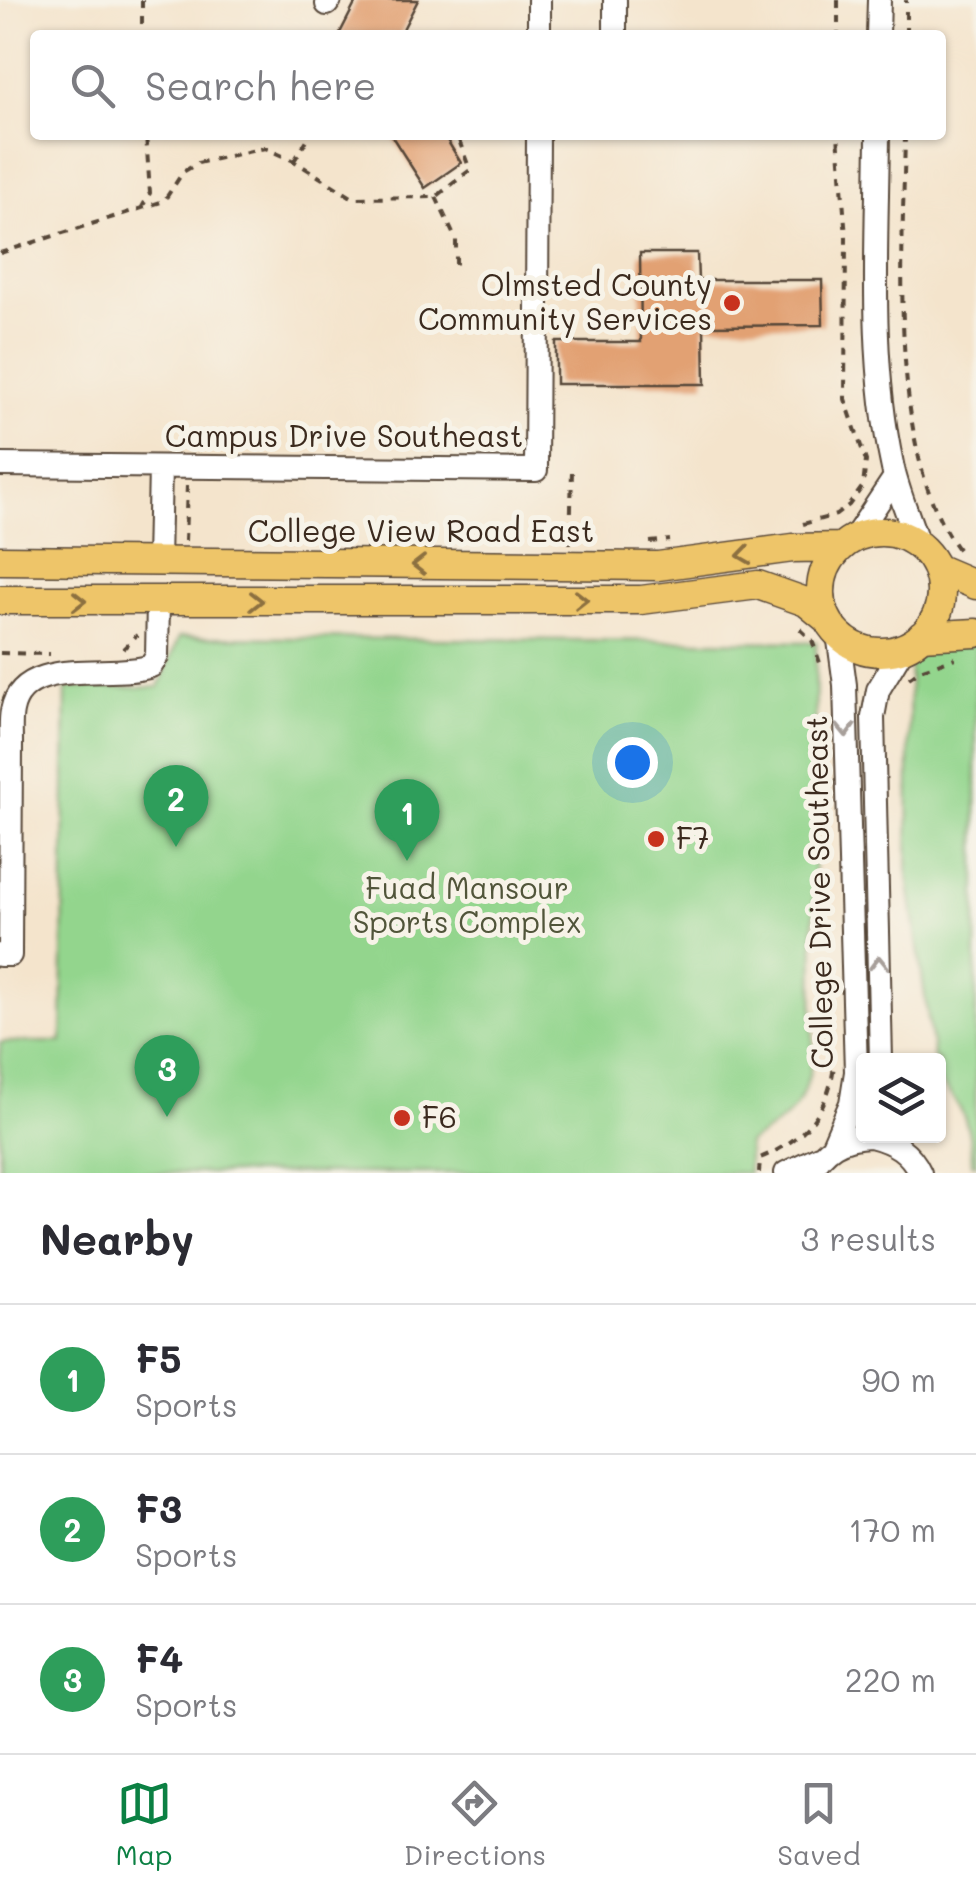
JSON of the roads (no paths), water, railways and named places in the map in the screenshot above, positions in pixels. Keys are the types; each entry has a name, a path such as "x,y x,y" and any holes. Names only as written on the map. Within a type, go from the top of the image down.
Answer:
{"main road":[{"path":"833,627 823,608 826,569 848,542 877,532 899,534 918,545 936,568 941,586 933,622 912,642"},
{"name":"College View Road East","path":"0,560 658,566 848,542"},
{"path":"936,568 976,586"},
{"path":"0,600 158,612 641,600 758,584 806,602 852,644 868,650 886,652 912,642 976,633"}],"street":[{"path":"539,0 539,30"},
{"path":"615,0 615,30"},
{"path":"878,0 878,30"},
{"name":"Campus Drive Southeast","path":"0,465 536,470 538,140"},
{"path":"878,140 879,371 895,477 918,545"},
{"path":"158,562 160,467"},
{"path":"848,542 895,477"},
{"path":"0,955 10,955 6,742 12,710 25,688 60,672 118,672 150,666 157,656 158,612"},
{"name":"College Drive Southeast","path":"821,1158 851,1103 856,1072 845,686 833,627"},
{"name":"College Drive Southeast","path":"881,1053 874,717 878,690 912,642"},
{"path":"786,1173 821,1158 856,1136"},
{"path":"892,1143 915,1161"}],"place":[{"name":"Olmsted County Community Services","path":"732,303"},
{"name":"F7","path":"656,839"},
{"name":"F3","path":"176,847"},
{"name":"F5","path":"407,861"},
{"name":"F4","path":"167,1117"},
{"name":"F6","path":"402,1118"}],"park label":[{"name":"Fuad Mansour Sports Complex","path":"467,906"}]}
